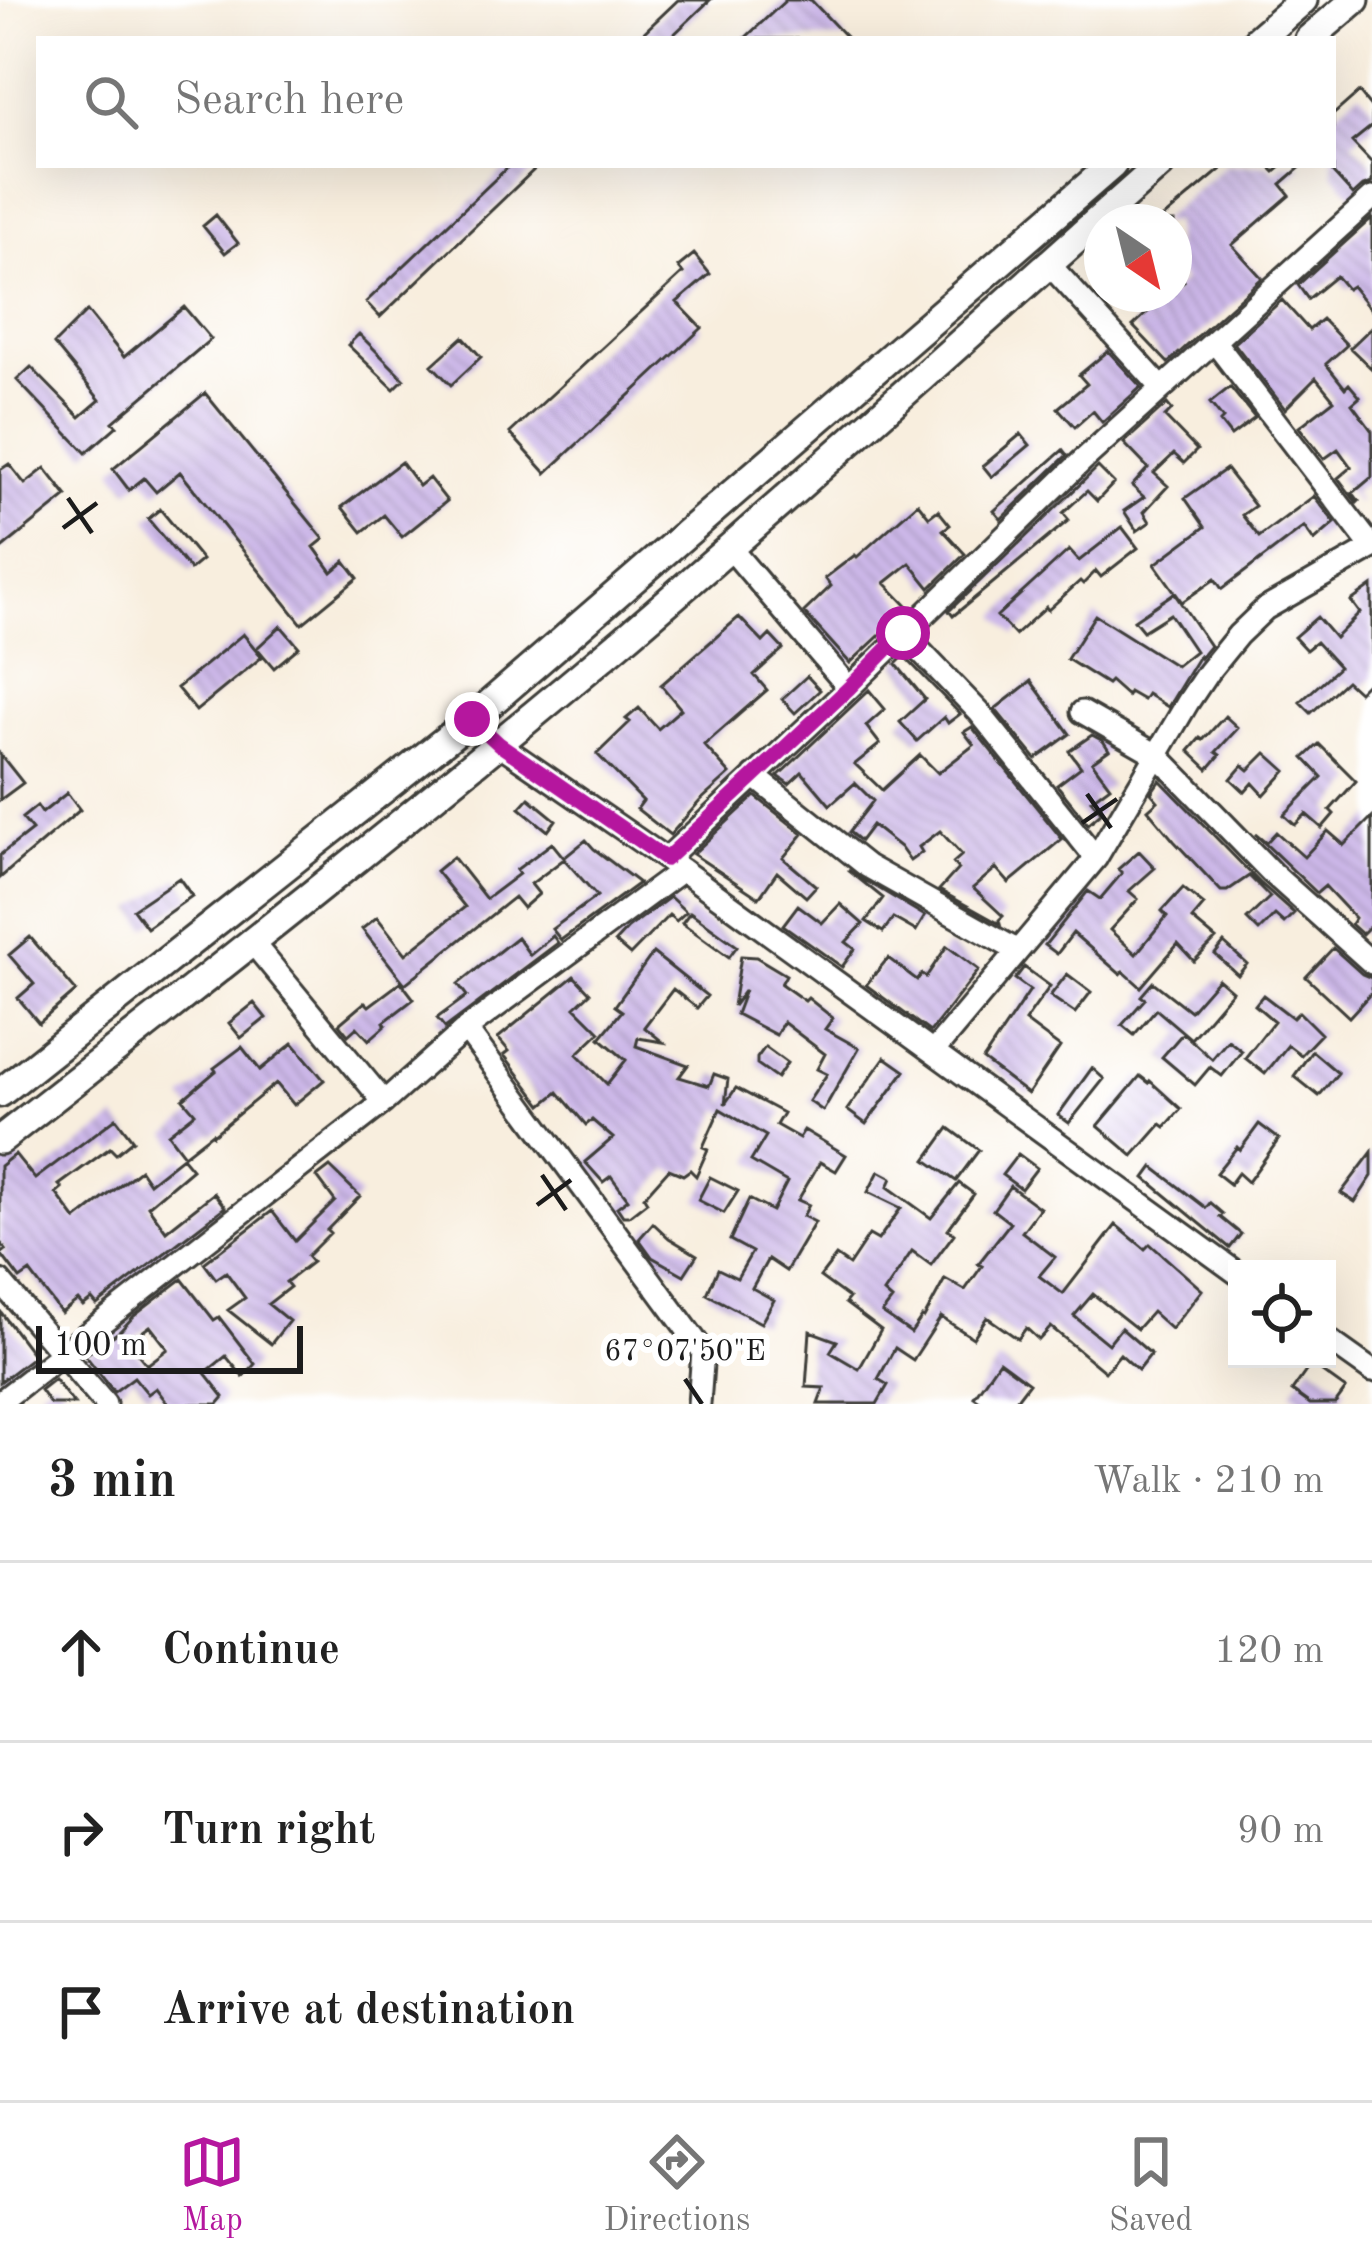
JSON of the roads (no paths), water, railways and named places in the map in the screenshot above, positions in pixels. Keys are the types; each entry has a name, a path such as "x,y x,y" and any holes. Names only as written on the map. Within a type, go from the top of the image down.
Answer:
{"street":[{"path":"1261,36 1303,0"},
{"path":"1313,36 1355,0"},
{"path":"0,1093 472,719 1109,168"},
{"path":"0,1140 499,744 730,548 1157,168"},
{"path":"0,1402 384,1102 466,1029 674,865 754,776 903,633 1372,197"},
{"path":"1048,263 1162,388"},
{"path":"933,1052 1096,858 1208,672 1238,635 1265,609 1372,547 1214,341"},
{"path":"730,548 849,688"},
{"path":"903,633 979,712 1096,858"},
{"path":"1082,712 1157,754 1272,873 1372,963"},
{"path":"472,719 499,744 1228,1266"},
{"path":"754,776 868,866 1018,951"},
{"path":"253,942 384,1102"},
{"path":"466,1029 704,1352 699,1404"},
{"path":"0,1280 105,1404"},
{"path":"1336,1345 1372,1371"}]}
